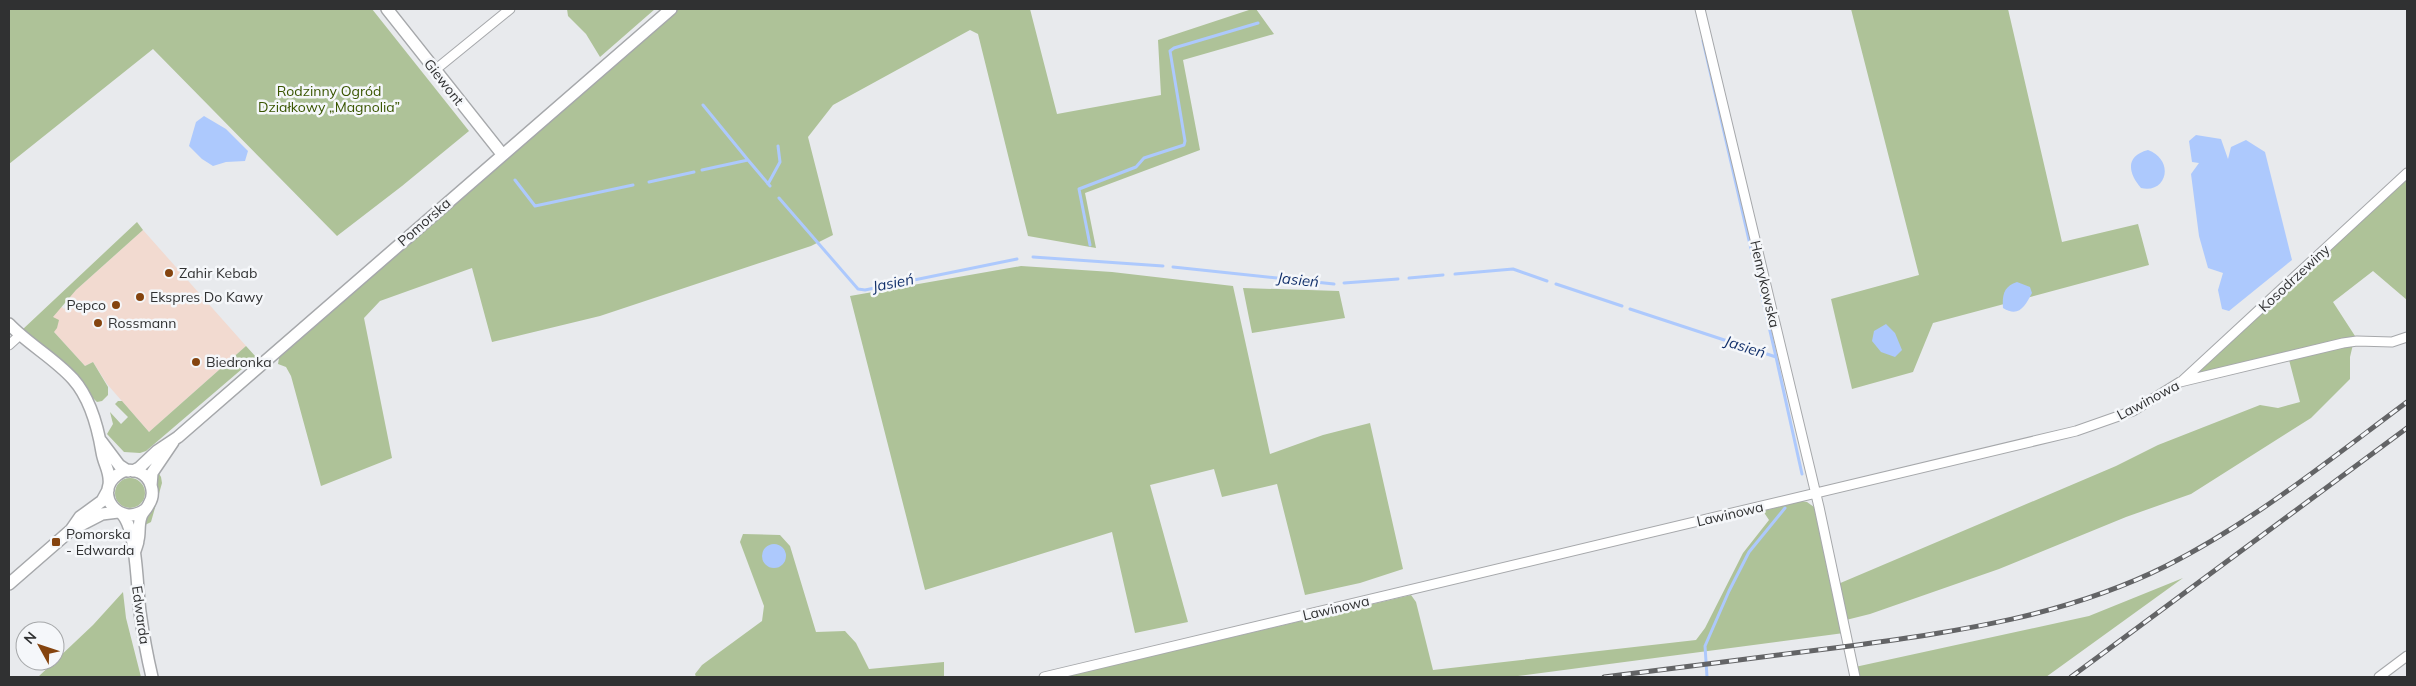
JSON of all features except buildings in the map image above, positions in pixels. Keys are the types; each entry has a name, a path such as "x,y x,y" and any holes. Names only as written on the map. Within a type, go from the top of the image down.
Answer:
{"street":[{"name":"Giewont","path":"387,9 502,154"},
{"path":"436,70 510,9"},
{"name":"Pomorska","path":"130,470 139,468 157,451 178,436 671,9"},
{"name":"Henrykowska","path":"1700,9 1816,494 1855,677"},
{"name":"Kosodrzewiny","path":"2180,382 2407,172"},
{"path":"9,324 60,367 78,385 89,405 100,441 102,455 110,476 108,488 111,505 120,513"},
{"path":"9,345 20,335"},
{"name":"Lawinowa","path":"1044,677 2076,431 2134,411 2180,382 2343,343 2357,341 2392,342 2407,337"},
{"name":"Pomorska","path":"151,486 152,473 178,436"},
{"path":"9,584 71,530 102,514 137,514 146,509 152,496 151,486 146,477 119,465 100,441"},
{"path":"71,530 80,517 102,501 118,474 130,470"},
{"name":"Edwarda","path":"135,551 139,539 139,522 146,509"},
{"name":"Edwarda","path":"120,513 128,522 135,551 140,615 152,677"},
{"path":"2379,677 2407,656"}],"shaded area":[{"path":"143,230 246,346 149,432 107,384 93,362 85,366 53,331 53,317 61,306 64,309 69,305 66,300"}],"green space":[{"name":"Rodzinny Ogród Działkowy „Magnolia”","path":"9,9 372,9 469,131 337,236 153,49 9,164"},
{"path":"567,9 655,9 600,57 586,34 568,16"},
{"path":"677,9 1030,9 1057,114 1161,95 1158,40 1252,9 1256,9 1274,34 1183,60 1200,150 1085,193 1096,248 1028,236 978,34 970,30 833,105 808,137 833,235 811,246 600,316 492,342 472,268 380,301 364,318 392,458 321,486 291,376 286,367 278,364 279,358"},
{"path":"1851,9 2008,9 2062,242 2138,224 2149,265 1933,323 1913,372 1852,389 1831,299 1919,275"},
{"path":"2407,173 2407,300 2373,271 2333,302 2355,336 2350,357 2350,379 2311,418 2191,494 2126,517 1999,569 1870,614 1842,621 1844,633 1510,677 1063,677 1411,595 1416,602 1433,670 1696,640 1705,628 1743,553 1769,520 1763,511 1801,501 1807,502 1814,507 1831,587 2116,466 2158,445 2260,405 2278,408 2300,402 2288,356 2180,382"},
{"path":"137,222 143,230 76,290 53,317 59,320 54,332 85,366 93,362 108,387 108,395 102,401 97,402 22,330"},
{"path":"1021,266 1112,272 1233,286 1270,454 1323,435 1370,423 1403,569 1360,583 1305,595 1277,484 1222,497 1214,469 1150,485 1188,622 1135,633 1112,532 925,590 850,296"},
{"path":"1243,288 1339,291 1345,318 1252,333"},
{"path":"246,346 256,357 146,451 140,453 124,452 107,434 113,424 110,412 121,424 128,417 115,404 118,401 122,401 149,432"},
{"path":"158,472 162,483 151,522 143,526"},
{"path":"130,478 141,482 145,493 141,504 130,508 119,504 115,493 119,482"},
{"path":"743,534 780,535 790,546 816,632 845,631 856,643 869,669 944,662 944,677 696,677 695,674 702,665 762,621 764,606 740,542"},
{"path":"2183,578 2046,677 1858,677 1855,667 2089,616"},
{"path":"123,592 126,618 141,677 38,677 44,671 65,671 65,651 93,625"}],"water":[{"path":"204,116 226,129 248,151 245,161 226,162 213,166 202,159 189,146 196,122"},
{"path":"2196,135 2221,139 2228,159 2231,147 2246,140 2265,152 2292,260 2229,311 2222,309 2218,290 2223,273 2208,268 2199,236 2191,174 2199,163 2192,162 2189,141"},
{"path":"2148,150 2157,155 2162,161 2165,168 2164,175 2162,181 2157,186 2141,188 2133,177 2131,166 2135,156"},
{"path":"2017,282 2030,287 2032,293 2021,309 2013,312 2003,308 2003,299 2009,286"},
{"path":"1886,324 1895,333 1902,350 1895,357 1881,352 1872,341 1874,331"},
{"path":"774,544 782,548 786,556 782,564 774,568 766,564 762,556 766,548"}],"waterway":[{"path":"1090,245 1079,189 1136,167 1144,158 1184,145 1185,141 1170,51 1174,48 1258,23"},
{"path":"1703,41 1776,357"},
{"path":"703,105 748,160"},
{"path":"768,184 780,162 778,146"},
{"name":"Jasień","path":"702,170 748,160 770,186"},
{"name":"Jasień","path":"649,182 694,172"},
{"name":"Jasień","path":"515,180 535,206 633,185"},
{"name":"Jasień","path":"779,198 858,289 865,290 1017,259"},
{"name":"Jasień","path":"1033,257 1163,266"},
{"name":"Jasień","path":"1173,267 1334,284"},
{"name":"Jasień","path":"1455,274 1513,269 1547,281"},
{"name":"Jasień","path":"1409,278 1443,275"},
{"name":"Jasień","path":"1344,283 1398,279"},
{"name":"Jasień","path":"1556,284 1622,306"},
{"name":"Jasień","path":"1630,309 1776,357 1802,474"},
{"name":"Jasień","path":"1707,677 1705,646 1729,591 1749,552 1785,508"}],"railway":[{"path":"1604,677 1932,634 2012,619 2090,597 2166,566 2229,530 2290,489 2407,402"},
{"path":"2071,677 2407,428"}],"place":[{"name":"Zahir Kebab","path":"169,273"},
{"name":"Ekspres Do Kawy","path":"140,297"},
{"name":"Pepco","path":"116,305"},
{"name":"Rossmann","path":"98,323"},
{"name":"Biedronka","path":"196,362"},
{"name":"Pomorska - Edwarda","path":"56,542"}]}
